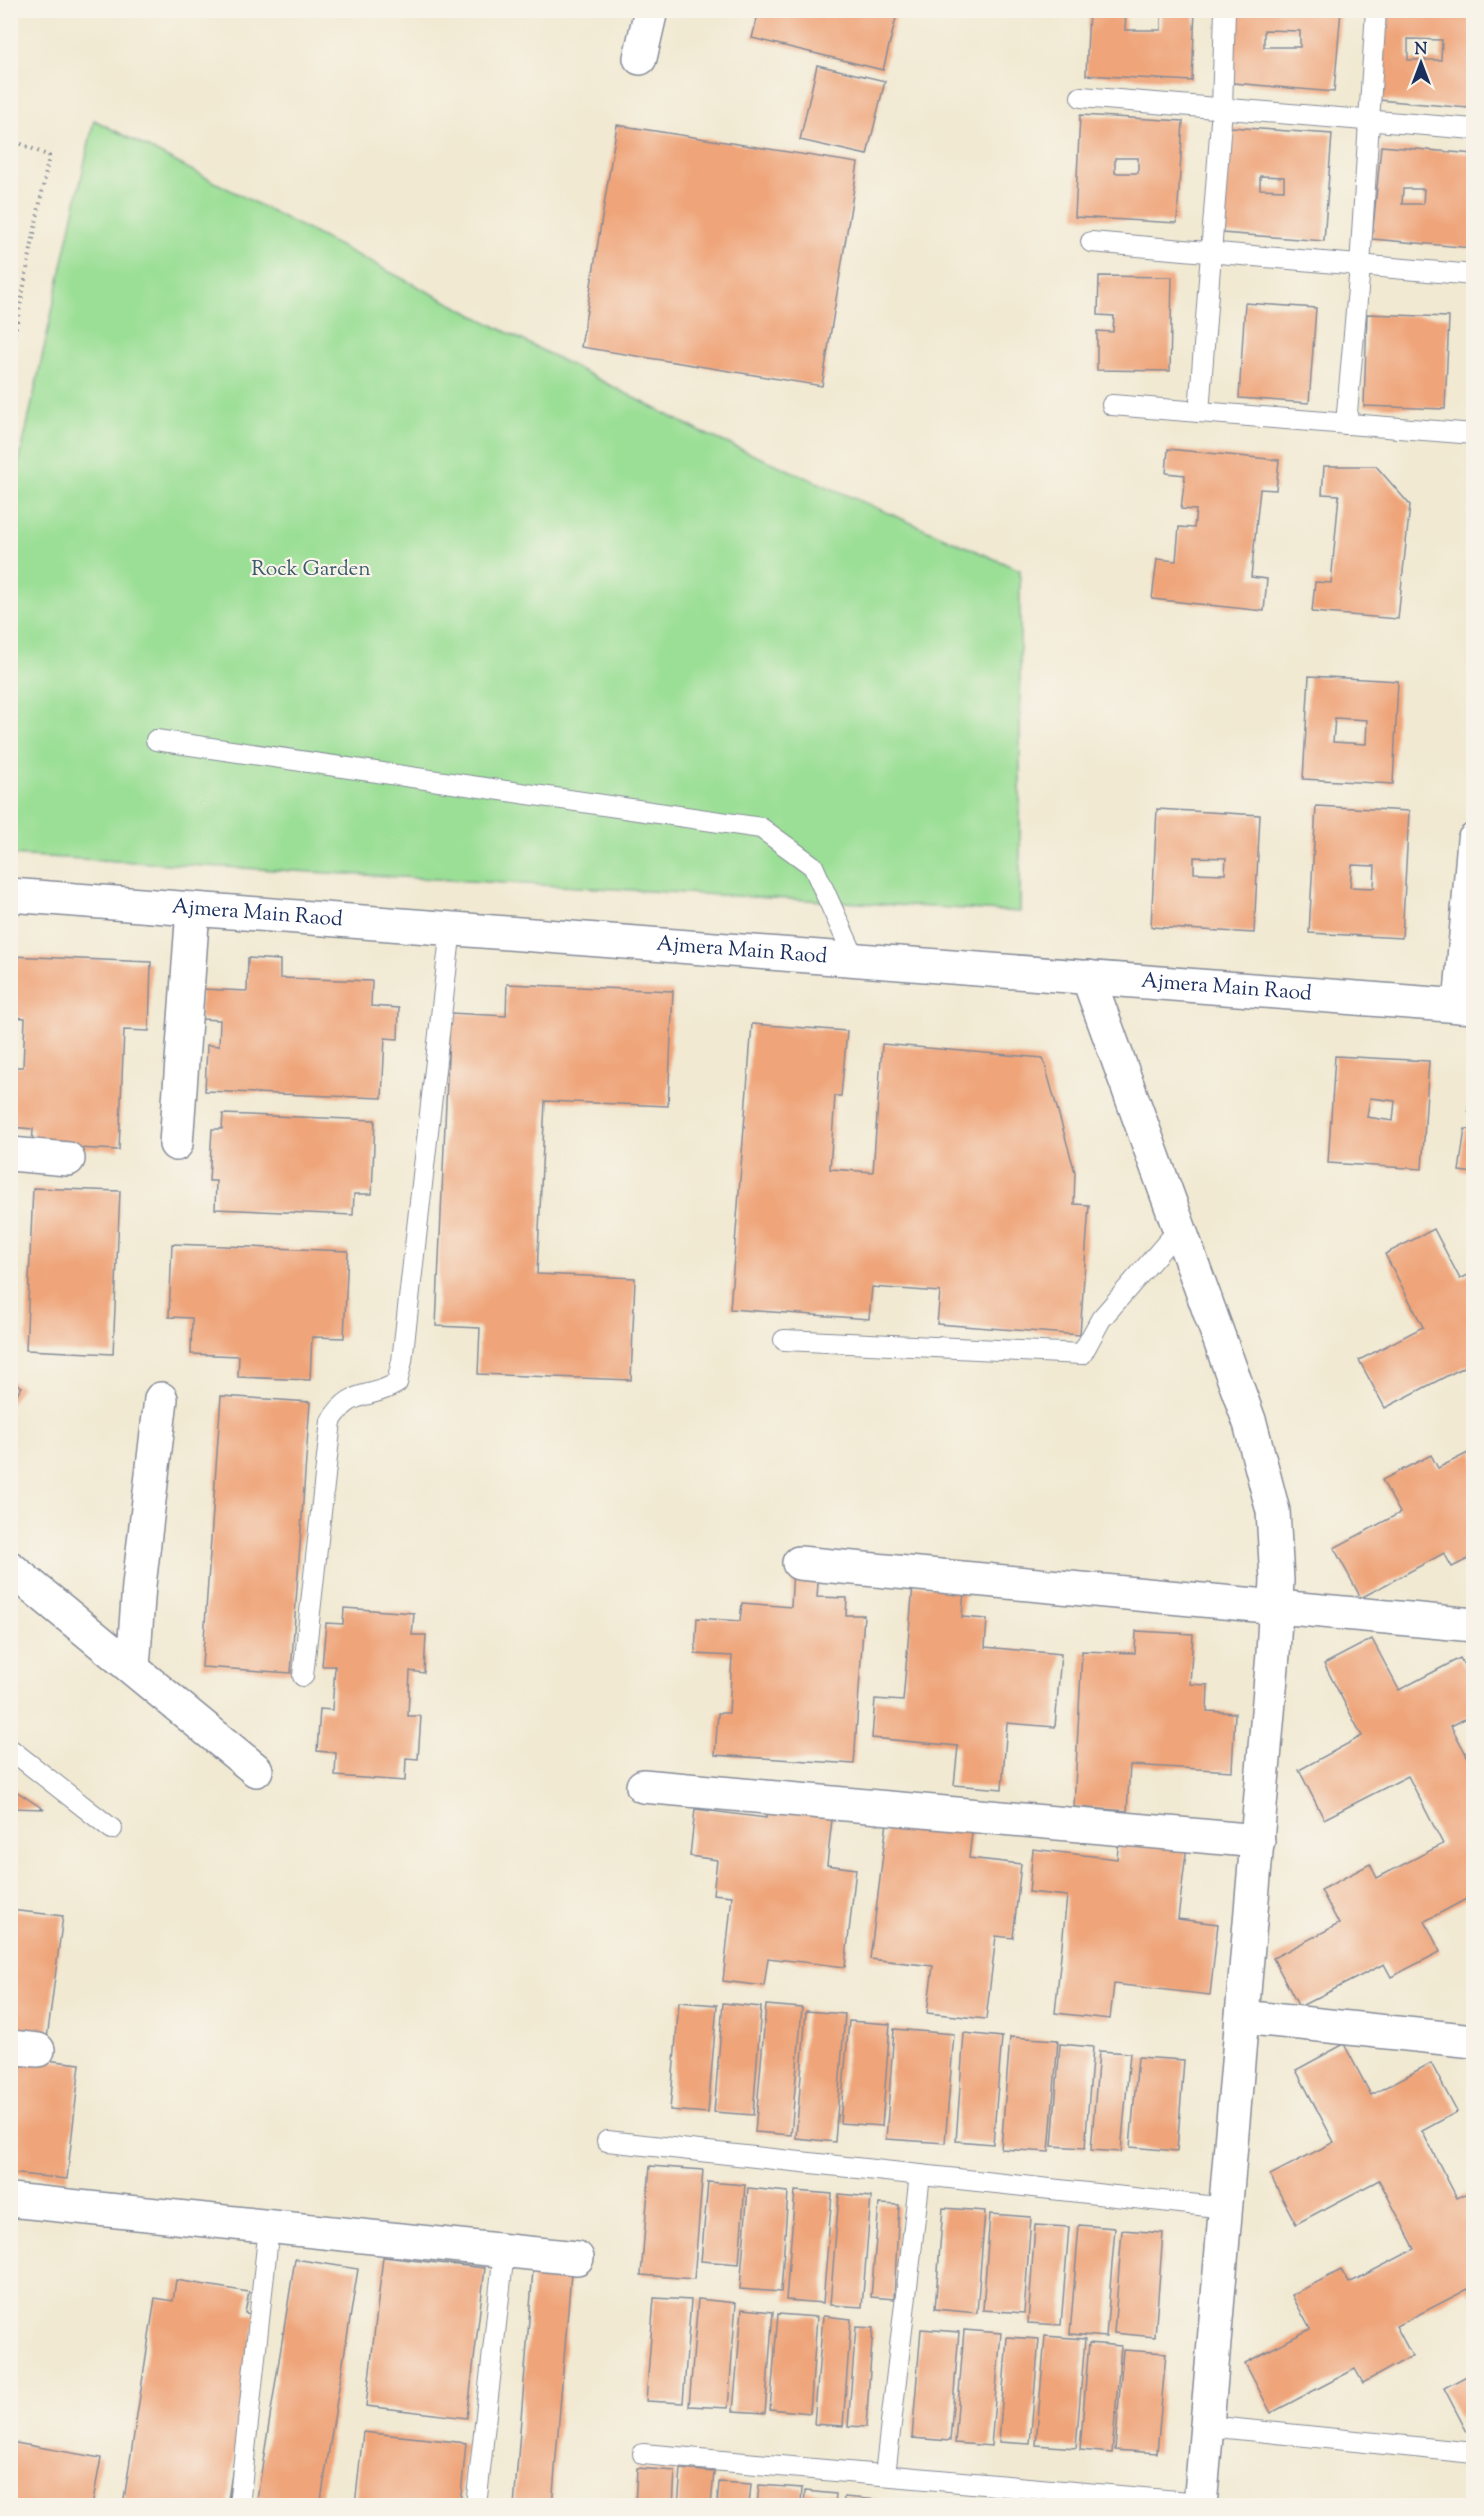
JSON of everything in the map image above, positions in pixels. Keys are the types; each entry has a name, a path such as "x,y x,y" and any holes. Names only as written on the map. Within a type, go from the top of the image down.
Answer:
{"street":[{"path":"640,58 651,10"},
{"path":"1467,1006 1473,840"},
{"name":"Ajmera Main Raod","path":"10,895 1467,1006"},
{"path":"176,1144 193,909"},
{"path":"1088,977 1250,1423 1273,1511 1277,1580 1276,1608 1200,2504"},
{"path":"10,1154 68,1159"},
{"path":"133,1667 139,1586 161,1399"},
{"path":"799,1563 1473,1625"},
{"path":"10,1568 256,1770"},
{"path":"643,1786 1258,1841"},
{"path":"1242,2017 1473,2041"},
{"path":"10,2200 577,2258"}],"lane":[{"path":"1199,412 1222,108 1226,10"},
{"path":"1346,424 1360,266 1376,10"},
{"path":"1081,97 1473,129"},
{"path":"1091,242 1473,275"},
{"path":"1112,405 1473,434"},
{"path":"156,740 761,828 813,866 855,959"},
{"path":"303,1676 331,1421 349,1399 384,1391 397,1383 402,1361 451,928"},
{"path":"784,1340 1082,1354 1101,1319 1179,1229"},
{"path":"10,1749 112,1829"},
{"path":"607,2141 1226,2208"},
{"path":"885,2475 920,2175"},
{"path":"239,2505 269,2227"},
{"path":"476,2505 504,2251"},
{"path":"1207,2426 1473,2453"},
{"path":"643,2454 1200,2504"}],"path":[{"path":"10,138 49,156 10,358"}],"green space":[{"name":"Rock Garden","path":"94,120 701,432 1020,570 1020,912 11,855 11,499"}],"building":[{"path":"759,10 898,10 883,70 752,38"},
{"path":"1089,10 1126,10 1125,30 1161,30 1161,10 1195,10 1192,81 1086,75"},
{"path":"1228,10 1341,10 1334,92 1222,82","holes":["1264,30 1300,31 1300,47 1264,47"]},
{"path":"1376,10 1474,10 1474,52 1468,108 1368,99","holes":["1408,39 1442,40 1441,60 1408,60"]},
{"path":"817,65 885,81 867,155 800,140"},
{"path":"1080,115 1183,121 1177,223 1075,217","holes":["1115,158 1138,158 1138,173 1115,173"]},
{"path":"617,125 858,163 822,386 581,347"},
{"path":"1230,127 1332,134 1324,241 1222,233","holes":["1260,176 1284,177 1284,190 1260,189"]},
{"path":"1381,146 1474,154 1472,248 1372,239","holes":["1403,189 1424,189 1423,204 1402,204"]},
{"path":"1099,276 1172,277 1170,371 1097,370 1097,331 1113,332 1114,316 1098,315"},
{"path":"1245,303 1316,308 1309,403 1239,398"},
{"path":"1367,314 1449,317 1445,409 1364,406"},
{"path":"1168,449 1279,460 1276,490 1260,489 1251,577 1267,579 1264,611 1152,599 1157,559 1176,561 1179,527 1194,528 1196,510 1181,509 1185,475 1166,473"},
{"path":"1324,466 1376,466 1410,505 1398,619 1312,612 1315,582 1331,583 1339,495 1322,494"},
{"path":"1309,676 1398,681 1393,784 1303,779","holes":["1335,718 1367,720 1366,744 1333,742"]},
{"path":"1316,806 1409,811 1402,938 1309,933","holes":["1352,865 1375,866 1374,888 1350,887"]},
{"path":"1157,809 1260,815 1254,933 1151,927","holes":["1194,857 1226,858 1225,874 1194,873"]},
{"path":"11,956 151,962 149,1031 124,1030 119,1150 32,1146 33,1129 10,1127 10,1067 23,1067 25,1018 10,1017"},
{"path":"248,958 280,960 280,978 372,981 371,1006 399,1008 398,1039 385,1038 382,1098 205,1091 207,1045 219,1046 220,1020 200,1019 201,989 247,991"},
{"path":"507,984 673,991 668,1106 545,1101 537,1274 635,1278 631,1380 478,1374 480,1328 436,1326 450,1013 506,1016"},
{"path":"752,1024 847,1031 841,1096 835,1096 830,1169 873,1172 882,1044 1043,1058 1075,1172 1074,1204 1089,1205 1080,1335 937,1324 940,1292 872,1287 869,1319 730,1309"},
{"path":"1335,1056 1429,1061 1422,1169 1328,1163","holes":["1370,1098 1395,1101 1393,1121 1367,1117"]},
{"path":"1472,1075 1474,1075 1474,1112 1468,1111"},
{"path":"223,1114 375,1120 372,1194 354,1194 353,1215 215,1209 216,1181 209,1181 212,1129 222,1129"},
{"path":"1465,1129 1474,1130 1474,1173 1459,1171"},
{"path":"33,1188 120,1191 113,1354 26,1350"},
{"path":"1434,1229 1460,1279 1474,1272 1474,1375 1468,1365 1385,1408 1359,1360 1423,1327 1385,1254"},
{"path":"172,1244 348,1251 344,1338 312,1337 310,1380 238,1377 239,1356 191,1354 192,1318 169,1317"},
{"path":"10,1380 22,1387 10,1404"},
{"path":"221,1396 310,1402 291,1673 202,1667"},
{"path":"1474,1450 1474,1556 1452,1567 1444,1553 1361,1598 1334,1548 1400,1513 1382,1480 1431,1455 1438,1468"},
{"path":"793,1568 819,1570 817,1597 847,1598 846,1615 864,1615 854,1764 715,1755 718,1713 729,1713 732,1656 695,1654 697,1618 740,1621 742,1603 791,1607"},
{"path":"913,1585 964,1589 962,1617 987,1619 985,1647 1061,1654 1055,1727 1007,1723 1002,1789 954,1785 958,1746 872,1738 875,1699 903,1701"},
{"path":"344,1608 414,1613 412,1635 426,1635 424,1673 410,1671 408,1716 421,1716 418,1759 406,1758 405,1781 335,1776 336,1753 317,1751 320,1709 332,1710 335,1666 322,1666 326,1623 343,1624"},
{"path":"1136,1631 1193,1634 1190,1684 1208,1685 1207,1711 1235,1713 1232,1771 1130,1765 1127,1811 1074,1807 1082,1651 1135,1653"},
{"path":"1372,1639 1399,1690 1460,1658 1474,1683 1474,1714 1451,1726 1474,1769 1474,1895 1425,1921 1440,1952 1391,1977 1384,1964 1299,2007 1273,1958 1339,1924 1321,1890 1370,1864 1377,1878 1443,1844 1408,1776 1324,1819 1299,1770 1362,1736 1324,1664"},
{"path":"10,1787 43,1809 10,1808"},
{"path":"768,1803 833,1810 827,1865 856,1869 845,1967 768,1958 764,1986 723,1981 732,1896 713,1894 717,1860 690,1856 695,1809 766,1818"},
{"path":"888,1814 973,1824 969,1858 1021,1864 1013,1938 996,1936 986,2019 927,2013 933,1966 870,1959"},
{"path":"1119,1837 1187,1845 1178,1919 1218,1924 1210,1995 1114,1984 1110,2019 1055,2013 1067,1896 1029,1892 1033,1849 1117,1859"},
{"path":"10,1910 63,1916 47,2039 10,2035"},
{"path":"679,2002 717,2005 708,2113 670,2110"},
{"path":"723,2003 761,2007 753,2115 714,2112"},
{"path":"766,2005 802,2008 791,2135 755,2132"},
{"path":"806,2011 845,2014 835,2142 796,2138"},
{"path":"849,2021 890,2024 882,2126 840,2123"},
{"path":"894,2029 954,2034 945,2143 886,2139"},
{"path":"964,2033 1002,2037 993,2144 956,2141"},
{"path":"1010,2037 1058,2040 1049,2152 1001,2149"},
{"path":"1060,2044 1093,2047 1085,2148 1052,2146"},
{"path":"1344,2044 1371,2095 1431,2063 1457,2112 1422,2131 1457,2198 1474,2190 1474,2300 1468,2289 1396,2326 1412,2356 1363,2383 1355,2369 1271,2413 1245,2363 1310,2329 1292,2295 1341,2270 1349,2283 1415,2249 1379,2180 1296,2224 1270,2175 1334,2142 1296,2070"},
{"path":"1099,2051 1130,2053 1121,2152 1091,2150"},
{"path":"10,2056 80,2064 67,2179 10,2173"},
{"path":"1138,2057 1184,2060 1177,2151 1130,2147"},
{"path":"650,2166 703,2170 694,2279 641,2275"},
{"path":"708,2182 745,2185 739,2264 701,2261"},
{"path":"748,2188 788,2192 781,2292 740,2289"},
{"path":"795,2191 832,2194 823,2303 786,2300"},
{"path":"839,2194 871,2197 862,2307 830,2305"},
{"path":"879,2204 899,2205 894,2299 871,2297"},
{"path":"943,2208 985,2211 977,2313 935,2309"},
{"path":"990,2214 1031,2217 1024,2313 983,2310"},
{"path":"1035,2225 1069,2227 1061,2325 1028,2323"},
{"path":"1079,2225 1115,2228 1106,2337 1070,2334"},
{"path":"1122,2230 1163,2233 1155,2337 1114,2333"},
{"path":"383,2257 485,2268 467,2418 366,2406"},
{"path":"295,2259 358,2269 320,2506 256,2506"},
{"path":"533,2270 571,2273 552,2506 514,2506"},
{"path":"176,2280 249,2292 245,2313 256,2315 227,2506 123,2506 155,2298 173,2301"},
{"path":"654,2298 691,2300 683,2403 646,2401"},
{"path":"698,2299 736,2303 728,2408 689,2406"},
{"path":"742,2309 773,2312 765,2413 733,2411"},
{"path":"778,2314 817,2317 810,2413 770,2409"},
{"path":"823,2316 851,2319 843,2426 814,2424"},
{"path":"856,2327 873,2328 866,2427 848,2426"},
{"path":"921,2329 959,2332 950,2441 912,2438"},
{"path":"964,2330 1001,2333 991,2446 955,2443"},
{"path":"1045,2336 1085,2339 1076,2448 1036,2445"},
{"path":"1007,2337 1039,2339 1030,2444 999,2442"},
{"path":"1089,2343 1121,2346 1112,2453 1080,2450"},
{"path":"1123,2350 1166,2353 1157,2453 1115,2450"},
{"path":"1474,2372 1474,2429 1467,2432 1444,2388"},
{"path":"363,2432 466,2443 460,2506 355,2506"},
{"path":"10,2442 101,2458 92,2506 10,2506"},
{"path":"637,2468 675,2471 673,2506 635,2506"},
{"path":"681,2469 714,2472 711,2506 678,2506"},
{"path":"719,2482 751,2484 749,2506 717,2506"},
{"path":"759,2485 802,2488 801,2506 757,2506"},
{"path":"805,2491 836,2494 835,2506 804,2506"},
{"path":"844,2497 879,2500 879,2506 843,2506"},
{"path":"902,2501 935,2504 935,2506 902,2506"}]}
